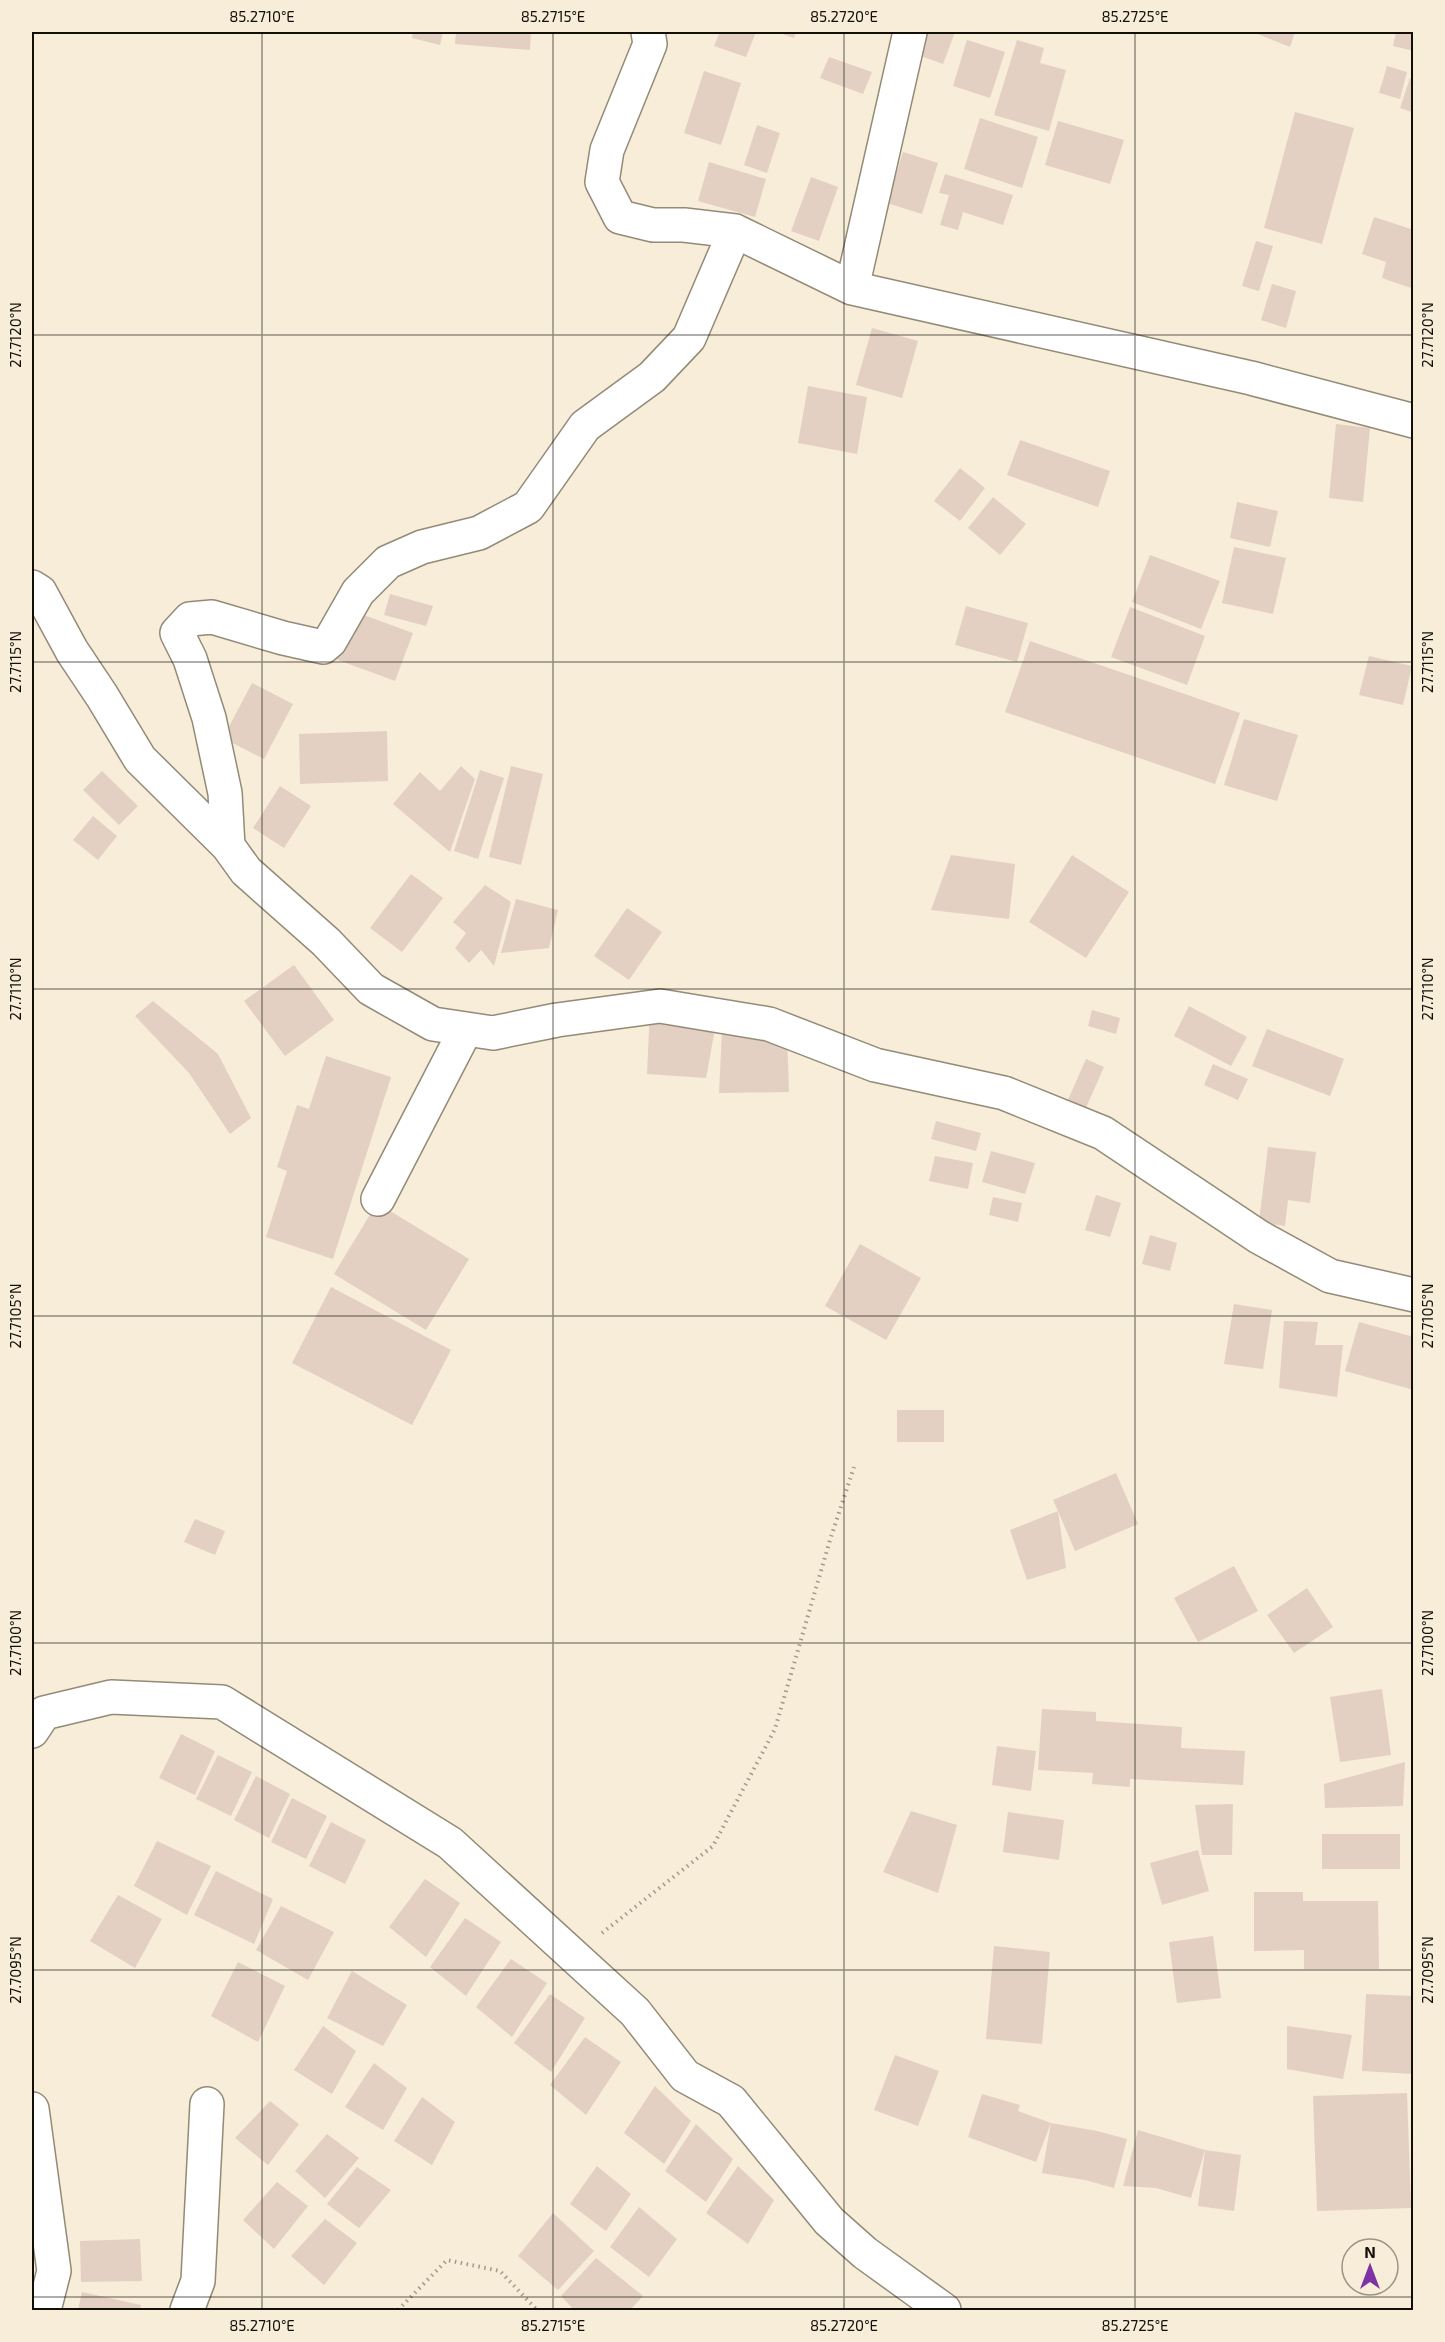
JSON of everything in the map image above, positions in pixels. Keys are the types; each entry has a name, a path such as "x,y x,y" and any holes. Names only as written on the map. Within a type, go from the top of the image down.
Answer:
{"street":[{"path":"648,32 650,44 638,79 607,150 602,182 620,217 653,225 684,225 735,231 852,288 1251,378 1413,421"},
{"path":"852,288 910,32"},
{"path":"228,846 225,793 209,718 190,659 177,633 190,619 212,617 323,647 330,642 358,592 388,562 422,547 479,533 528,507 585,426 652,377 689,338 735,231"},
{"path":"32,587 40,592 72,651 140,759 228,846 246,871 326,942 371,989 433,1024 493,1033 557,1020 660,1006 769,1024 875,1065 1004,1093 1103,1133 1259,1237 1330,1276 1413,1295"},
{"path":"378,1199 466,1029"},
{"path":"32,1731 44,1713 111,1697 222,1702 450,1843 635,2012 685,2076 731,2101 829,2221 865,2253 944,2310"},
{"path":"187,2310 198,2281 207,2104"},
{"path":"32,2109 54,2271 44,2310"}],"path":[{"path":"573,1956 713,1846 775,1729 830,1540 854,1467"},
{"path":"398,2310 447,2260 500,2271 537,2310"}],"building":[{"path":"413,32 443,32 440,45 412,38"},
{"path":"456,32 531,32 530,50 455,44"},
{"path":"720,32 756,32 746,57 714,46"},
{"path":"777,32 796,32 794,38"},
{"path":"917,32 955,32 943,64 910,52"},
{"path":"1255,32 1295,32 1290,47"},
{"path":"1396,32 1414,32 1414,51 1393,46"},
{"path":"967,40 1005,52 990,98 953,86"},
{"path":"1017,40 1044,48 1040,63 1066,70 1049,131 994,115"},
{"path":"829,57 872,72 863,94 820,78"},
{"path":"1387,66 1407,72 1400,99 1379,93"},
{"path":"704,71 741,83 721,145 684,133"},
{"path":"1410,78 1414,79 1414,113 1400,108"},
{"path":"1295,112 1354,128 1322,244 1264,228"},
{"path":"980,118 1038,137 1022,188 964,169"},
{"path":"1058,121 1124,140 1110,184 1045,165"},
{"path":"757,125 780,133 767,173 744,165"},
{"path":"903,152 938,163 922,214 887,203"},
{"path":"709,162 766,179 755,217 698,201"},
{"path":"945,174 1013,195 1003,225 963,212 958,230 940,225 949,195 939,193"},
{"path":"811,177 838,187 819,241 791,231"},
{"path":"1374,217 1414,230 1414,281 1411,288 1382,278 1386,262 1362,254"},
{"path":"1256,241 1273,246 1259,291 1242,286"},
{"path":"1272,284 1296,291 1286,328 1261,320"},
{"path":"872,328 918,341 902,398 856,385"},
{"path":"808,386 867,397 857,454 798,443"},
{"path":"1336,424 1370,428 1363,502 1329,498"},
{"path":"1020,440 1110,471 1098,507 1007,475"},
{"path":"960,468 985,488 960,521 934,501"},
{"path":"993,497 1026,524 1000,555 968,528"},
{"path":"1237,502 1278,511 1270,547 1230,538"},
{"path":"1234,547 1286,558 1273,614 1222,603"},
{"path":"1150,555 1220,581 1201,629 1132,602"},
{"path":"390,594 433,606 426,626 384,615"},
{"path":"966,606 1028,623 1017,662 955,645"},
{"path":"1130,607 1205,636 1187,685 1111,657"},
{"path":"350,610 413,633 395,681 333,658"},
{"path":"1030,641 1240,713 1215,784 1005,712"},
{"path":"1369,656 1412,666 1403,705 1359,695"},
{"path":"252,683 293,704 264,759 223,738"},
{"path":"1244,719 1298,735 1277,801 1224,785"},
{"path":"387,731 388,781 300,784 299,734"},
{"path":"461,766 475,779 450,852 393,804 420,772 440,791"},
{"path":"511,766 543,774 521,865 489,857"},
{"path":"480,770 504,778 478,859 454,851"},
{"path":"102,771 138,806 119,825 83,790"},
{"path":"280,786 311,806 284,848 253,828"},
{"path":"93,816 117,836 98,860 73,840"},
{"path":"951,855 1015,864 1009,919 931,910"},
{"path":"1072,855 1129,892 1086,958 1029,922"},
{"path":"411,874 443,898 402,952 370,928"},
{"path":"485,885 511,902 494,966 481,950 469,963 455,948 466,933 453,922"},
{"path":"516,899 558,910 549,948 501,953"},
{"path":"627,908 662,932 629,980 594,956"},
{"path":"294,965 334,1020 285,1056 244,1001"},
{"path":"153,1001 218,1054 251,1118 230,1134 189,1073 135,1016"},
{"path":"1189,1006 1247,1037 1231,1066 1174,1036"},
{"path":"650,1008 717,1018 706,1078 647,1074"},
{"path":"1092,1010 1120,1018 1116,1034 1088,1026"},
{"path":"1267,1029 1344,1059 1330,1096 1252,1066"},
{"path":"722,1030 787,1035 789,1092 719,1093"},
{"path":"326,1056 391,1077 333,1259 266,1237 287,1171 277,1167 297,1105 309,1109"},
{"path":"1086,1059 1104,1067 1085,1110 1067,1102"},
{"path":"1213,1064 1248,1079 1238,1100 1204,1085"},
{"path":"936,1121 981,1133 976,1151 931,1139"},
{"path":"1268,1147 1316,1152 1310,1203 1288,1200 1285,1226 1259,1222"},
{"path":"991,1151 1035,1163 1025,1194 982,1182"},
{"path":"935,1156 973,1163 968,1189 929,1181"},
{"path":"1096,1195 1121,1203 1110,1237 1085,1230"},
{"path":"993,1197 1022,1203 1018,1222 989,1215"},
{"path":"377,1203 469,1259 426,1330 334,1274"},
{"path":"1150,1235 1177,1243 1170,1271 1142,1264"},
{"path":"860,1244 921,1278 886,1340 825,1306"},
{"path":"331,1287 451,1350 412,1425 292,1363"},
{"path":"1234,1304 1272,1310 1263,1369 1224,1364"},
{"path":"1284,1321 1318,1322 1315,1345 1343,1345 1337,1397 1279,1388"},
{"path":"1359,1322 1414,1337 1414,1390 1345,1371"},
{"path":"897,1410 944,1410 944,1442 897,1442"},
{"path":"1116,1473 1138,1524 1075,1551 1053,1500"},
{"path":"1058,1511 1066,1568 1027,1580 1010,1530"},
{"path":"195,1519 225,1531 215,1555 184,1542"},
{"path":"1234,1566 1258,1611 1198,1642 1174,1598"},
{"path":"1307,1588 1333,1627 1294,1653 1267,1615"},
{"path":"1382,1689 1391,1755 1340,1762 1330,1697"},
{"path":"1042,1709 1096,1712 1096,1721 1182,1727 1181,1748 1245,1751 1243,1785 1130,1779 1130,1787 1092,1784 1093,1773 1038,1770"},
{"path":"181,1734 215,1751 195,1795 159,1778"},
{"path":"997,1746 1036,1751 1031,1791 992,1785"},
{"path":"218,1755 252,1772 231,1816 196,1799"},
{"path":"1405,1762 1403,1806 1325,1808 1324,1784"},
{"path":"256,1776 290,1794 269,1838 234,1820"},
{"path":"292,1798 327,1816 306,1859 271,1842"},
{"path":"1233,1804 1232,1855 1202,1855 1195,1805"},
{"path":"911,1811 957,1825 938,1893 883,1872"},
{"path":"1008,1812 1064,1820 1059,1860 1003,1852"},
{"path":"331,1822 366,1840 345,1884 309,1866"},
{"path":"1322,1834 1400,1834 1400,1869 1322,1869"},
{"path":"157,1841 211,1866 187,1915 134,1886"},
{"path":"1198,1850 1209,1891 1162,1905 1150,1863"},
{"path":"216,1871 273,1899 254,1944 194,1915"},
{"path":"425,1879 460,1903 426,1957 389,1927"},
{"path":"1254,1892 1303,1892 1303,1901 1378,1901 1379,1969 1304,1969 1304,1950 1254,1951"},
{"path":"118,1895 162,1919 135,1968 90,1941"},
{"path":"281,1906 334,1932 308,1980 256,1950"},
{"path":"465,1918 501,1942 466,1996 430,1967"},
{"path":"1213,1936 1221,1998 1177,2003 1169,1942"},
{"path":"994,1946 1050,1952 1042,2044 986,2039"},
{"path":"511,1959 547,1983 512,2037 476,2007"},
{"path":"238,1962 285,1986 258,2042 211,2016"},
{"path":"352,1971 407,2005 383,2046 327,2018"},
{"path":"550,1994 585,2018 551,2072 514,2043"},
{"path":"1366,1994 1414,1996 1414,2074 1362,2071"},
{"path":"323,2026 356,2051 332,2094 294,2070"},
{"path":"1287,2026 1352,2035 1343,2079 1287,2069"},
{"path":"585,2037 621,2062 586,2115 550,2085"},
{"path":"895,2055 939,2071 918,2126 874,2110"},
{"path":"374,2063 407,2088 383,2130 345,2107"},
{"path":"655,2086 691,2121 664,2164 624,2133"},
{"path":"1407,2093 1411,2208 1317,2211 1313,2096"},
{"path":"982,2094 1020,2105 1018,2111 1051,2123 1036,2162 968,2137"},
{"path":"422,2097 455,2122 432,2165 394,2141"},
{"path":"270,2101 299,2124 268,2165 235,2138"},
{"path":"1051,2123 1127,2139 1114,2188 1085,2180 1042,2173"},
{"path":"696,2124 733,2159 706,2202 665,2171"},
{"path":"1138,2130 1205,2150 1191,2198 1156,2188 1123,2186"},
{"path":"327,2134 359,2158 325,2198 295,2171"},
{"path":"1205,2150 1241,2155 1234,2211 1198,2206"},
{"path":"597,2166 631,2194 606,2231 570,2204"},
{"path":"738,2166 774,2200 748,2244 706,2213"},
{"path":"357,2167 391,2190 359,2228 327,2204"},
{"path":"277,2182 308,2206 274,2249 243,2220"},
{"path":"639,2207 677,2239 649,2277 610,2247"},
{"path":"553,2213 594,2251 558,2290 518,2256"},
{"path":"325,2219 357,2243 324,2285 291,2256"},
{"path":"140,2239 142,2281 81,2282 80,2241"},
{"path":"596,2258 643,2296 630,2310 574,2310 561,2296"},
{"path":"82,2292 141,2305 140,2310 78,2310"}]}
